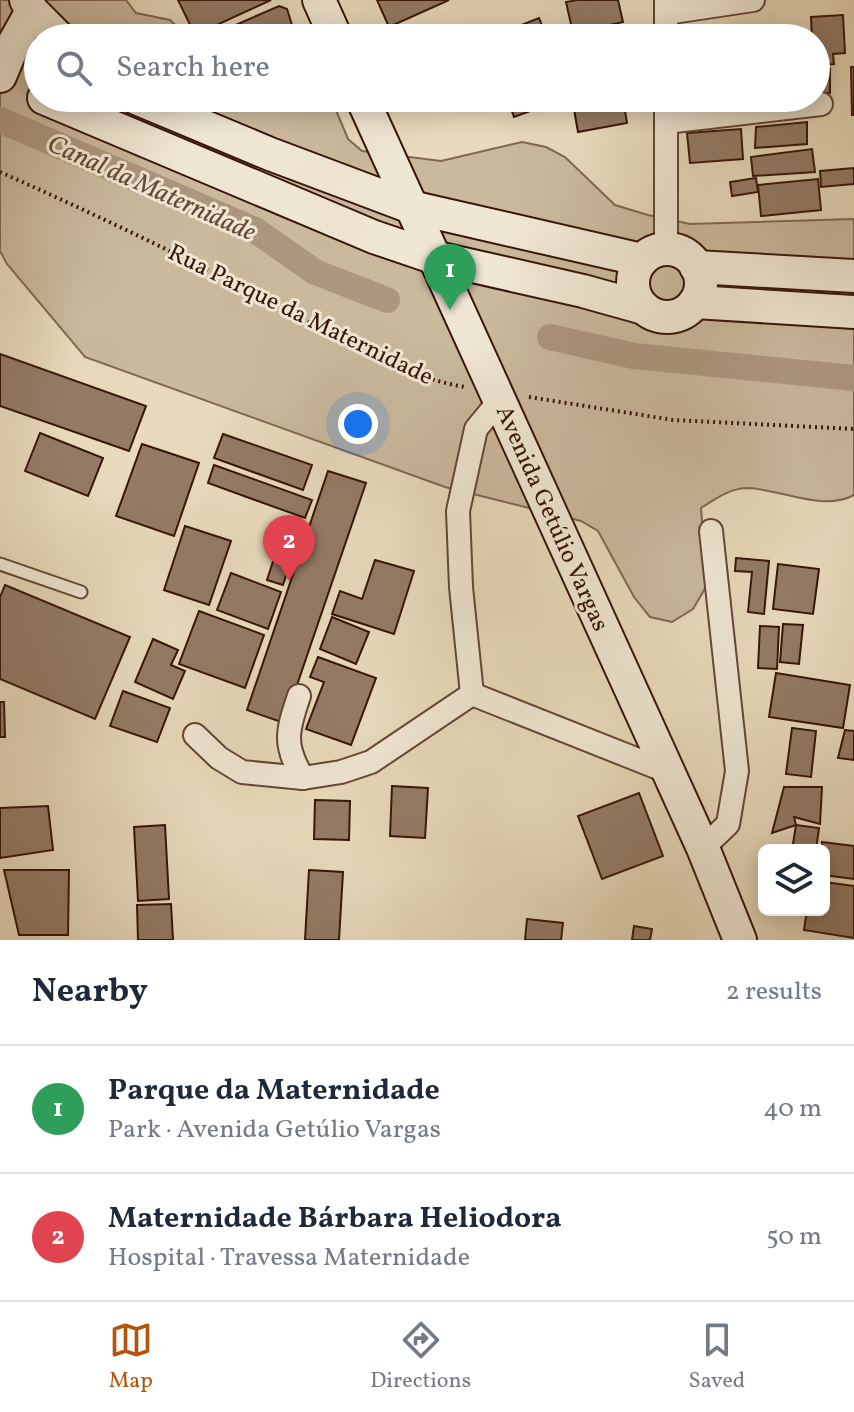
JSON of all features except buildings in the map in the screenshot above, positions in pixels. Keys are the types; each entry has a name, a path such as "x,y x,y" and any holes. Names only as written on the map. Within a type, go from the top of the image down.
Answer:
{"street":[{"path":"319,0 330,24"},
{"path":"666,6 753,0"},
{"path":"24,88 0,77 29,6 46,24"},
{"path":"77,112 345,225 433,257 583,291 644,308 654,314 666,316 687,310 695,302 701,284 696,267 684,253 654,254 411,207 170,112"},
{"name":"Avenida Getúlio Vargas","path":"368,112 703,848 740,940"},
{"path":"644,308 634,290 636,269 654,254 666,112"},
{"path":"666,122 752,112"},
{"path":"696,267 854,276"},
{"path":"695,302 854,312"},
{"path":"472,694 461,587 458,511 476,429 499,396"},
{"path":"703,848 728,824 737,771 711,531"},
{"path":"472,694 666,771"},
{"path":"195,735 219,758 242,772 303,778 341,772 371,762 472,694"},
{"path":"299,696 287,742 303,778"}],"lane":[{"path":"0,564 81,592"}],"path":[{"name":"Rua Parque da Maternidade","path":"0,172 138,234 352,344 436,383 499,396 673,420 854,429"}],"shaded area":[{"path":"0,0 126,0 136,13 170,20 174,24 24,24 24,112 337,112 348,139 362,151 441,161 522,142 546,147 565,157 615,205 690,224 854,219 854,495 842,500 815,501 741,488 701,508 707,585 693,609 672,622 650,617 634,597 598,531 581,521 445,487 85,357 7,264 0,251"}],"waterway":[{"name":"Canal da Maternidade","path":"0,120 255,230 315,272 387,300"},
{"name":"Canal da Maternidade","path":"550,337 634,356 854,378"}],"place":[{"name":"Parque da Maternidade","path":"450,310"},
{"name":"Maternidade Bárbara Heliodora","path":"289,581"}]}
